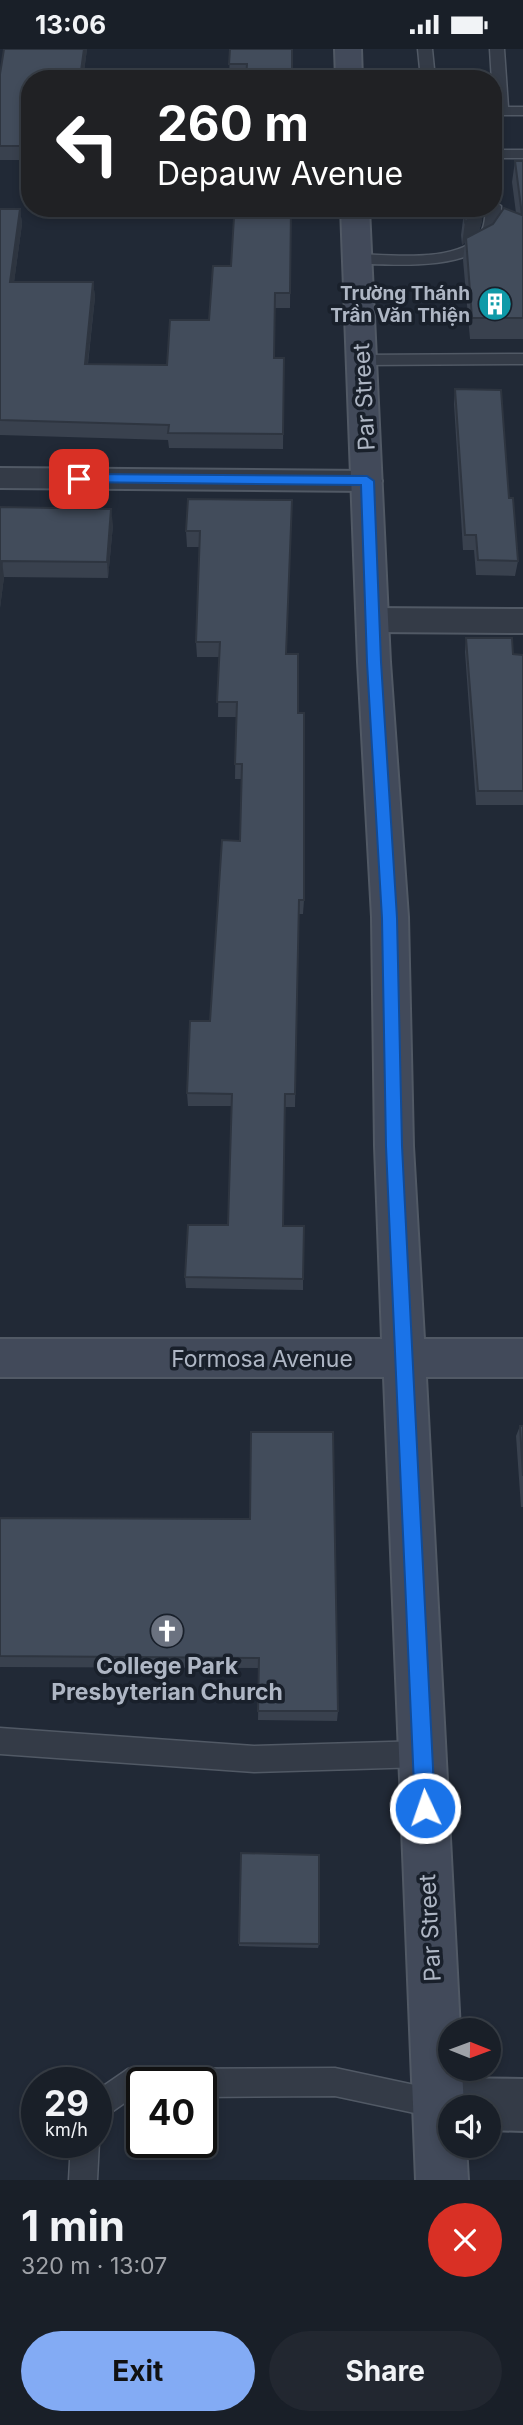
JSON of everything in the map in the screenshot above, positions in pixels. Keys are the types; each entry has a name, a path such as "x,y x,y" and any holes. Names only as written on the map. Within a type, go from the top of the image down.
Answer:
{"street":[{"path":"348,49 349,70"},
{"name":"Par Street","path":"356,217 373,620 390,918 394,1146 438,2104"},
{"path":"0,478 367,481"},
{"path":"373,620 523,621"},
{"name":"Formosa Avenue","path":"0,1358 523,1358"},
{"path":"501,2105 523,2105"},
{"name":"Par Street","path":"441,2158 442,2180"}],"lane":[{"path":"425,49 427,70"},
{"path":"497,49 497,70"},
{"path":"502,111 523,111"},
{"path":"502,154 523,154"},
{"path":"358,259 443,258 467,252 485,240 491,232 493,217"},
{"path":"362,360 523,359"},
{"path":"0,1741 254,1759 423,1754"},
{"path":"217,2083 335,2082 438,2104"},
{"path":"112,2096 126,2085"},
{"path":"83,2180 84,2158"}],"building":[{"path":"4,49 84,49 81,70 21,70 21,146 0,146 0,74"},
{"path":"230,49 292,49 292,70 247,70 247,64 229,64"},
{"path":"515,161 523,161 523,318 472,318 466,238 493,224 498,217 502,217 504,208 522,215"},
{"path":"0,209 20,209 10,282 93,282 85,364 167,365 170,320 209,320 213,266 231,266 234,217 291,217 290,293 275,293 274,358 284,358 283,434 168,433 169,425 0,420"},
{"path":"455,389 501,390 509,498 513,498 518,561 478,560 476,535 465,535"},
{"path":"188,499 292,500 286,654 298,654 298,713 304,713 304,900 299,900 295,1094 285,1094 283,1226 304,1226 303,1279 185,1277 188,1225 228,1225 232,1094 187,1093 190,1021 210,1021 222,840 240,841 242,764 235,764 237,702 217,702 220,642 196,642 200,531 186,531"},
{"path":"0,507 111,509 107,562 2,561 0,573"},
{"path":"466,638 512,638 513,654 523,655 523,791 478,791"},
{"path":"520,1426 523,1426 523,1476"},
{"path":"251,1432 333,1432 338,1711 258,1711 259,1658 0,1656 0,1518 250,1519"},
{"path":"241,1853 319,1855 319,1944 239,1943"}],"place":[{"name":"Trường Thánh Trần Văn Thiện","path":"495,304"},
{"name":"College Park Presbyterian Church","path":"167,1631"}],"route":[{"path":"79,479 367,481 374,662 390,918 394,1146 425,1808"}]}
